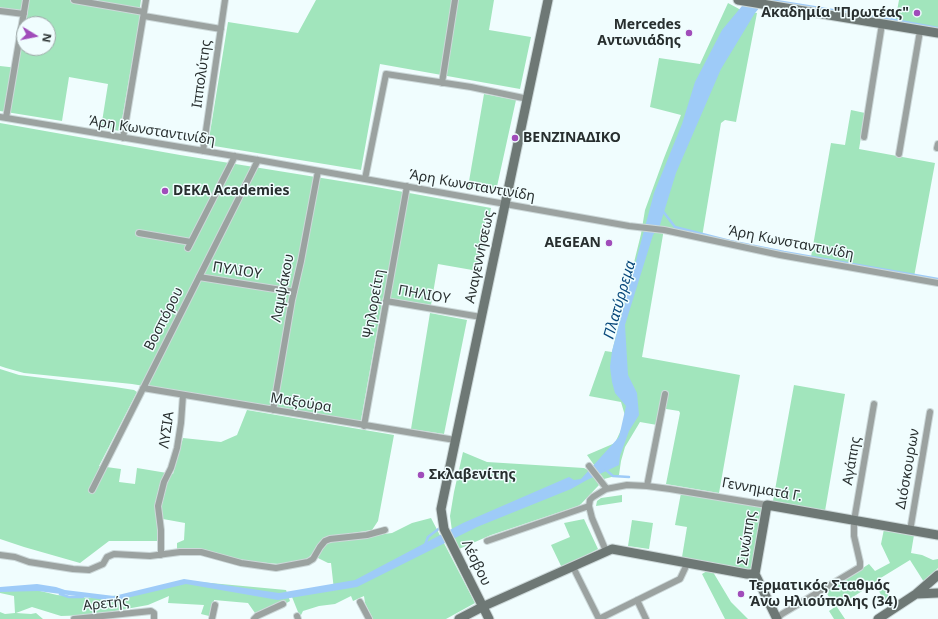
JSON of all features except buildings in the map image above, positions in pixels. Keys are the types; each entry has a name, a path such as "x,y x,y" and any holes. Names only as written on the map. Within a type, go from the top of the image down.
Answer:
{"street":[{"path":"3,118 26,0"},
{"path":"74,0 221,29"},
{"path":"122,138 146,0"},
{"name":"Ιππολύτης","path":"203,152 226,0"},
{"path":"442,83 455,0"},
{"name":"Αναγεννήσεως","path":"442,519 442,500 548,0"},
{"path":"738,0 938,33"},
{"path":"0,11 24,14"},
{"path":"864,137 882,24"},
{"path":"899,154 920,31"},
{"path":"365,179 386,74 494,92 528,100"},
{"name":"Άρη Κωνσταντινίδη","path":"3,118 203,152 235,156 505,204 664,230 780,255 938,283"},
{"path":"139,233 190,245 235,156"},
{"name":"Βοσπόρου","path":"92,490 258,160"},
{"name":"Λαμψάκου","path":"273,410 318,171"},
{"name":"Ψηλορείτη","path":"364,426 407,186"},
{"name":"ΠΥΛΙΟΥ","path":"199,277 294,292"},
{"name":"ΠΗΛΙΟΥ","path":"386,301 481,317"},
{"name":"Μαξούρα","path":"143,388 455,440"},
{"path":"647,486 665,394"},
{"name":"ΛΥΣΙΑ","path":"161,555 161,530 158,511 162,489 171,468 180,435 184,395"},
{"name":"Αγάπης","path":"777,619 782,614 860,567 854,536 854,521 874,404"},
{"name":"Διόσκουρων","path":"910,531 930,412"},
{"path":"589,466 607,489"},
{"name":"Γεννηματά Γ.","path":"589,506 590,500 593,497 599,492 607,489 627,486 647,486 676,489 938,535"},
{"name":"Σινώπης","path":"767,505 755,574 777,619"},
{"path":"487,541 589,506 592,518 606,551"},
{"name":"Λέσβου","path":"442,519 444,529 488,619"},
{"path":"0,555 15,557 29,562 89,570 103,564 108,556 114,554 148,556 180,552 201,552 250,565 276,568 308,562 314,557 326,541 334,538 367,535 385,530"},
{"path":"458,619 612,549 747,574 755,574"},
{"path":"574,567 599,619 680,579 688,562"},
{"path":"938,576 935,582 938,588"},
{"path":"878,619 916,594 938,576"},
{"path":"916,594 938,593"},
{"path":"636,600 646,619"},
{"path":"360,602 369,619"},
{"path":"254,619 257,616 283,604"},
{"path":"212,619 214,605"},
{"name":"Αρετής","path":"74,619 152,611 154,614 154,619"}],"green space":[{"path":"0,0 23,0 21,13 0,10"},
{"path":"29,0 141,0 139,14 141,15 120,131 101,128 108,84 69,77 62,121 0,111 0,66 18,68 20,56 56,56 56,16 26,16"},
{"path":"316,0 494,0 489,30 531,37 520,89 380,64 361,170 208,145 228,22 298,33"},
{"name":"Ακαδημία \"Πρωτέας\"","path":"899,0 938,0 938,29 895,22"},
{"path":"728,3 741,10 757,13 736,122 725,120 721,123 702,237 664,229 642,357 740,375 719,493 666,484 680,413 679,411 660,408 657,425 640,422 625,447 619,475 604,479 587,455 615,443 626,419 621,402 589,396 605,351 612,352 641,234 645,210 681,115 650,107 659,58 700,64"},
{"path":"484,94 516,100 496,191 468,187"},
{"path":"851,110 865,113 859,149 935,163 914,277 811,257 831,143 845,145"},
{"path":"0,123 180,155 371,186 491,208 478,271 438,264 431,305 383,297 361,420 354,421 132,384 24,373 6,368 0,366"},
{"path":"430,313 467,320 444,434 411,429"},
{"path":"0,369 19,375 115,387 134,390 137,392 99,466 121,469 119,482 135,484 137,468 173,474 183,438 221,442 237,435 247,410 394,435 378,521 372,530 327,537 307,560 278,564 237,560 197,549 177,550 177,543 184,540 185,523 163,519 159,530 159,541 109,541 80,563 0,539"},
{"path":"794,385 845,394 825,511 773,501"},
{"path":"463,452 487,462 584,468 590,471 599,485 578,506 491,535 459,549 452,531 450,516"},
{"path":"681,493 760,507 762,510 751,568 748,570 682,557 687,527 675,525"},
{"path":"622,495 622,502 596,506 597,501 601,498"},
{"path":"431,518 475,603 446,619 373,619 365,603 364,596 353,601 351,596 335,604 319,606 303,611 300,617 292,597 334,590 331,563 318,558 318,555 326,544 330,541 392,533 412,523"},
{"path":"584,519 598,549 562,568 551,545 570,537 564,523"},
{"path":"632,520 653,523 649,549 628,546"},
{"path":"884,529 914,535 911,553 922,555 933,560 938,559 938,568 924,582 910,560 879,579 891,600 886,603 877,588 870,586 837,607 845,619 834,619 829,611 835,607 826,592 869,564 875,571 890,563 881,544"},
{"path":"707,571 713,572 731,602 748,619 725,619 702,574"},
{"path":"189,581 286,590 290,601 285,604 255,613 248,603 214,600 213,617 201,614 204,605 168,603 169,596 148,605 93,615 61,616 32,607 16,613 36,613 43,619 0,619 0,612 5,614 15,613 14,596 0,593 0,590 36,590 57,595 91,598 132,594"}],"water":[{"path":"747,0 766,0 755,13 721,69 676,173 660,225 653,235 625,325 628,375 637,393 639,415 629,431 620,456 619,465 571,489 477,527 357,587 278,600 186,584 114,601 38,591 0,592 0,587 37,584 65,590 114,596 184,579 279,593 355,580 463,523 569,477 574,480 581,479 619,437 626,406 615,393 612,382 610,367 612,351 654,193 682,124 695,82 722,30"}],"waterway":[{"path":"770,0 938,28"},
{"path":"662,210 675,227 730,241 938,279"},
{"path":"606,470 613,476 629,477"},
{"path":"425,545 428,537 441,527"},
{"path":"60,594 69,597 83,597"}],"place":[{"name":"Ακαδημία \"Πρωτέας\"","path":"917,13"},
{"name":"Mercedes Αντωνιάδης","path":"689,33"},
{"name":"ΒΕΝΖΙΝΑΔΙΚΟ","path":"515,138"},
{"name":"DEKA Academies","path":"165,191"},
{"name":"AEGEAN","path":"609,243"},
{"name":"Σκλαβενίτης","path":"421,475"},
{"name":"Τερματικός Σταθμός Άνω Ηλιούπολης (34)","path":"741,594"}],"water label":[{"name":"Πλατύρρεμα","path":"620,300"}]}
